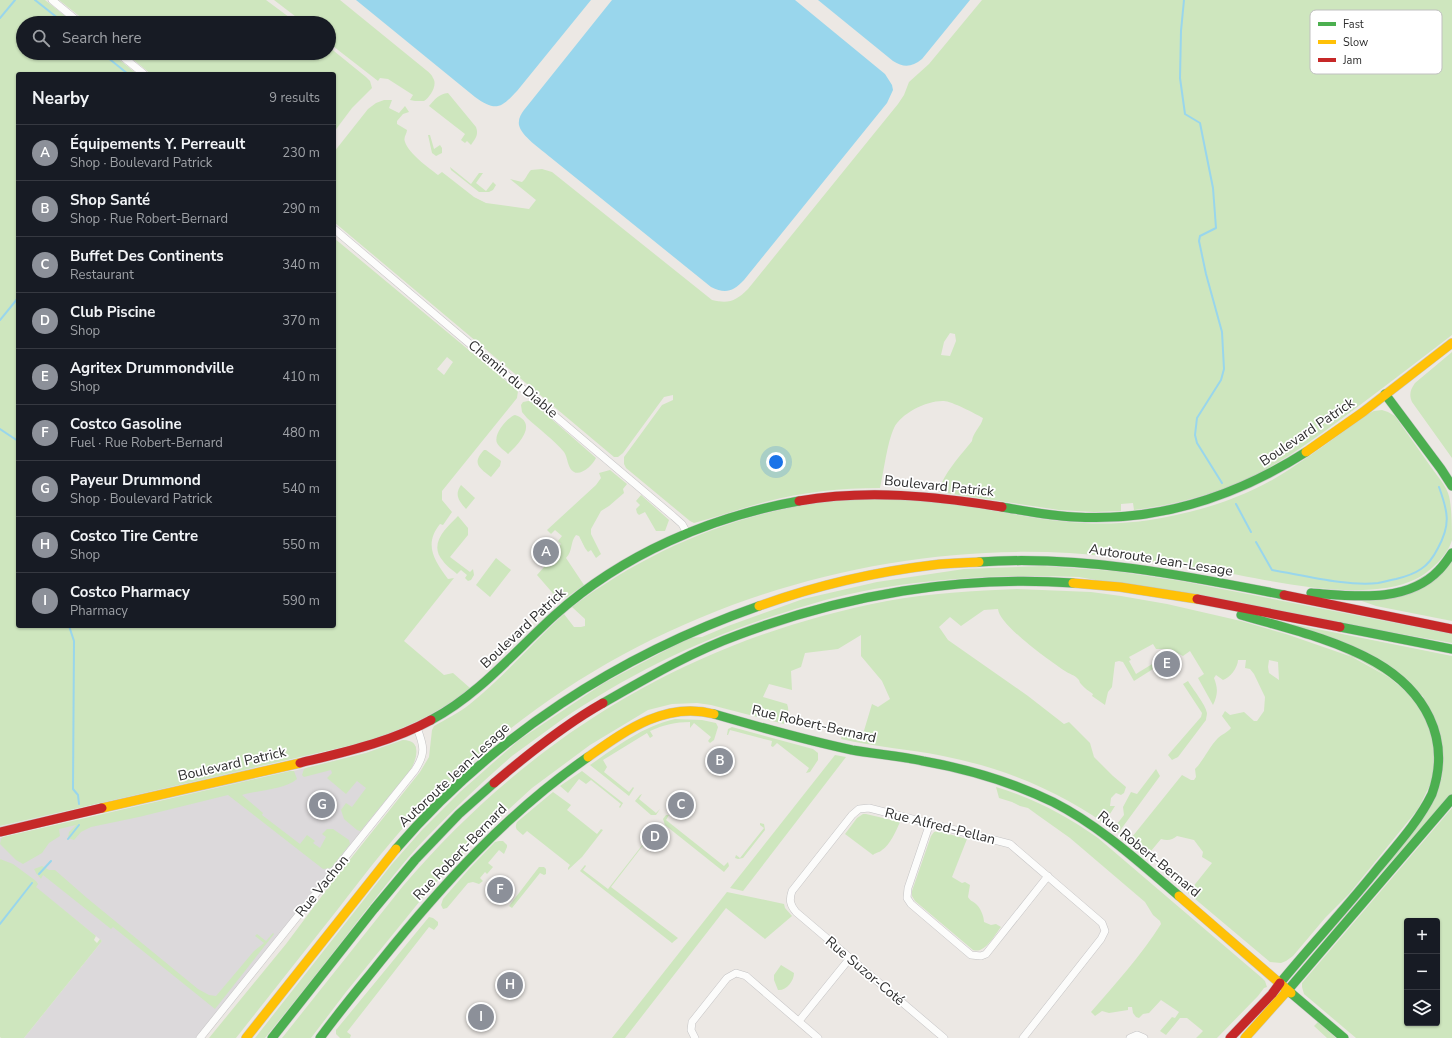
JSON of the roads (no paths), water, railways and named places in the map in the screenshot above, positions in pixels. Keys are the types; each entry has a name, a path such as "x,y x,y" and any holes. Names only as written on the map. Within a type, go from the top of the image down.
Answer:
{"main road":[{"name":"Boulevard Patrick","path":"0,832 325,758 379,743 417,728 453,708 478,689 548,621 588,588 649,551 687,533 732,517 772,506 808,499 847,494 928,496 1080,517 1135,516 1178,509 1230,493 1282,468 1322,442 1452,343"},
{"path":"1393,388 1399,397"},
{"path":"1385,394 1442,469 1452,486"},
{"path":"1253,589 1364,597 1395,594 1413,588 1429,579 1441,568 1452,553"},
{"name":"Autoroute Jean-Lesage","path":"246,1038 390,857 416,827 466,778 518,734 571,696 625,663 685,634 757,606 824,585 880,573 966,562 1037,560 1106,564 1176,574 1452,629"},
{"path":"272,1038 418,856 462,810 516,763 553,734 606,699 659,669 715,644 784,618 845,602 913,589 982,582 1040,581 1106,585 1174,594 1452,649"},
{"path":"1174,594 1315,637 1365,657 1387,669 1414,690 1426,704 1436,726 1441,748 1441,762 1436,785 1426,805 1384,862 1272,994 1230,1038"},
{"name":"Rue Robert-Bernard","path":"320,1038 368,977 446,884 474,852 516,813 558,778 631,728 654,717 672,712 684,711 710,713 854,750 944,765 997,779 1045,797 1077,815 1110,837 1344,1038"},
{"path":"1245,1038 1452,799"}],"street":[{"path":"52,0 71,16"},
{"path":"127,60 142,72"},
{"name":"Chemin du Diable","path":"336,231 667,511 682,524 687,533"},
{"name":"Rue Vachon","path":"200,1038 415,770 422,758 424,748 417,728"},
{"name":"Rue Alfred-Pellan","path":"790,902 792,891 856,811 863,808 869,808 1010,844 1100,920 1104,929 1104,934 1101,940 1023,1038"},
{"path":"930,823 908,888 907,898 911,904 971,955 981,956 990,950 1048,876"},
{"name":"Rue Suzor-Coté","path":"790,902 796,912 944,1038"},
{"path":"799,1021 850,958"},
{"path":"694,1038 691,1030 693,1020 727,978 736,973 746,976 818,1038"},
{"path":"1130,1038 1137,1035 1144,1038"}],"water":[{"path":"356,0 591,0 517,91 507,101 498,106 493,106 482,102 475,97"},
{"path":"612,0 795,0 885,74 892,85 893,90 887,103 744,280 729,291 721,291 711,287 527,138 523,134 519,125 520,117 523,112"},
{"path":"818,0 970,0 922,59 915,64 904,66 893,61"}],"waterway":[{"path":"0,18 15,0"},
{"path":"35,0 55,16"},
{"path":"1184,0 1181,31 1180,78 1185,114 1200,123 1213,188 1216,228 1200,236 1199,241 1206,274 1222,332 1224,369 1221,380 1197,418 1195,435 1197,443 1222,483"},
{"path":"111,60 126,72"},
{"path":"0,320 16,300"},
{"path":"0,429 16,440"},
{"path":"1256,542 1272,570 1325,580 1366,584 1378,583 1402,577 1415,572 1426,565 1435,554 1442,540 1447,518 1439,487"},
{"path":"1236,504 1251,532"},
{"path":"70,628 74,641 73,789 78,795 79,804"},
{"path":"68,839 79,825"},
{"path":"39,874 51,861"},
{"path":"0,924 32,883"}],"place":[{"name":"Équipements Y. Perreault","path":"546,552"},
{"name":"Agritex Drummondville","path":"1167,664"},
{"name":"Shop Santé","path":"720,761"},
{"name":"Payeur Drummond","path":"322,805"},
{"name":"Buffet Des Continents","path":"681,805"},
{"name":"Club Piscine","path":"655,837"},
{"name":"Costco Gasoline","path":"500,890"},
{"name":"Costco Tire Centre","path":"510,985"},
{"name":"Costco Pharmacy","path":"481,1017"}]}
